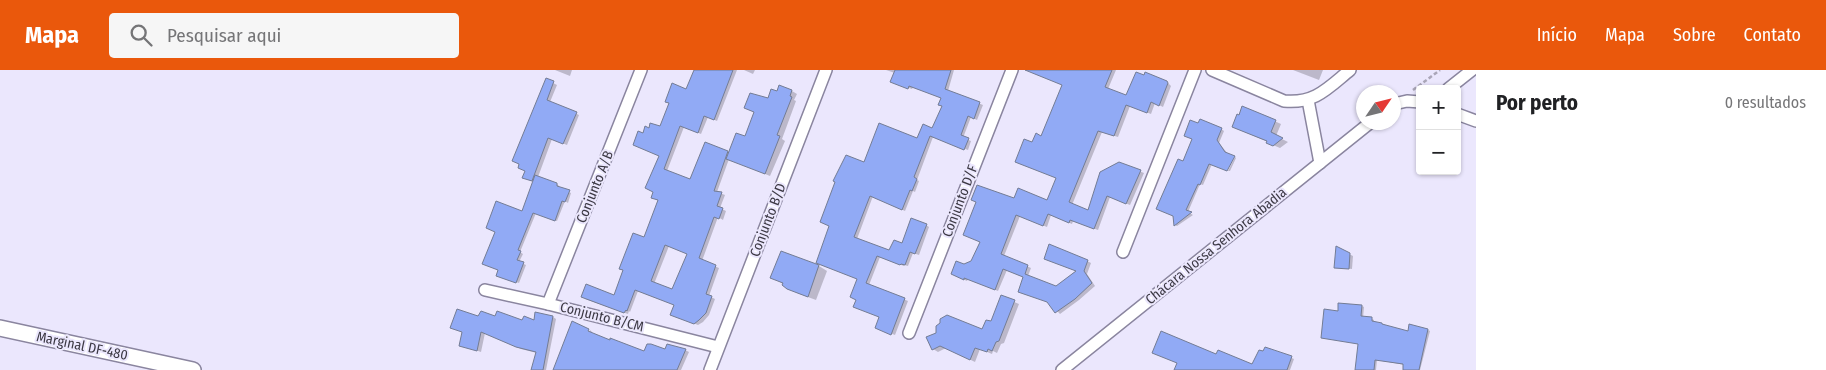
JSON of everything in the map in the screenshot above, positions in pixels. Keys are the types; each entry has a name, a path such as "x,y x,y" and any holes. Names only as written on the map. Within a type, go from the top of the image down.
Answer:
{"street":[{"name":"Conjunto A/B","path":"548,304 641,70"},
{"name":"Conjunto B/D","path":"710,370 826,70"},
{"name":"Conjunto D/F","path":"909,333 1012,70"},
{"path":"1123,252 1195,70"},
{"path":"1212,70 1284,101 1297,102 1308,100 1320,94 1350,70"},
{"path":"1453,85 1472,70"},
{"path":"1308,100 1320,163"},
{"path":"1401,103 1416,102"},
{"path":"1461,115 1476,121"},
{"name":"Chácara Nossa Senhora Abadia","path":"1062,370 1361,130"},
{"name":"Conjunto B/CM","path":"485,290 718,347"},
{"name":"Marginal DF-480","path":"0,328 193,370"}],"path":[{"path":"1401,99 1440,70"}],"building":[{"path":"694,70 733,70 714,120 704,116 698,133 680,126 664,169 690,179 705,142 728,151 714,191 722,192 717,206 723,208 719,219 714,217 699,258 716,265 706,294 712,296 706,313 694,324 670,315 674,305 635,290 627,311 624,313 581,297 586,284 614,295 623,270 619,269 633,233 644,237 658,200 651,198 653,192 645,188 659,156 633,145 638,131 643,133 645,126 649,128 650,123 660,126 669,103 665,102 672,83 686,89","holes":["665,245 687,254 672,289 651,281"]},
{"path":"895,70 951,70 945,89 980,102 974,119 968,116 961,135 969,138 964,150 930,136 914,177 917,179 912,191 910,190 902,210 870,196 854,237 889,250 894,240 902,243 911,218 927,224 915,254 910,252 905,265 900,265 877,256 866,283 905,298 891,335 875,328 879,317 853,307 856,300 850,297 857,279 816,263 829,226 820,222 835,182 833,181 846,155 864,162 879,123 917,138 923,124 932,128 942,106 938,105 941,98 909,86 908,89 890,82"},
{"path":"1025,70 1112,70 1105,87 1126,95 1136,72 1144,75 1145,72 1168,83 1159,106 1151,102 1147,113 1126,105 1114,136 1098,131 1069,202 1088,210 1100,172 1119,162 1141,170 1126,204 1107,196 1094,229 1070,220 1069,223 1048,214 1043,226 1016,215 1001,254 1028,265 1025,274 1056,286 1076,271 1044,259 1049,244 1088,260 1084,271 1092,283 1075,299 1055,313 1047,302 1018,292 1023,277 1003,269 995,290 951,274 956,261 964,264 971,261 980,242 963,235 976,202 971,200 977,185 1014,198 1018,188 1047,200 1056,178 1015,162 1024,139 1032,142 1036,133 1041,136 1062,85"},
{"path":"546,78 554,81 547,100 577,112 563,144 548,138 532,181 522,178 525,171 518,168 519,164 512,161"},
{"path":"779,85 792,90 790,96 792,97 777,135 780,136 765,174 726,159 736,133 745,136 754,112 744,108 750,93 768,98 771,89 777,91"},
{"path":"1242,106 1276,120 1271,132 1283,138 1273,146 1266,143 1267,141 1232,127"},
{"path":"1200,119 1222,128 1217,140 1225,152 1235,156 1227,171 1209,164 1186,210 1192,212 1174,226 1173,216 1156,209 1178,159 1183,161 1192,139 1184,136 1190,120 1198,123"},
{"path":"535,175 570,190 565,202 562,201 555,221 533,213 518,250 521,251 517,260 524,262 516,283 496,276 498,270 482,264 495,232 486,228 496,201 522,211"},
{"path":"1336,246 1350,253 1349,269 1334,268"},
{"path":"781,251 819,265 808,297 787,289 782,285 783,283 770,278"},
{"path":"1001,295 1015,300 999,341 996,342 992,351 988,349 987,352 975,348 970,360 940,346 932,350 926,337 936,333 936,326 940,323 940,319 947,315 982,329 986,320 991,321"},
{"path":"1338,303 1362,305 1361,316 1372,317 1372,321 1382,324 1408,331 1409,324 1428,329 1419,370 1403,370 1403,364 1375,360 1374,370 1355,370 1358,344 1321,338 1324,309 1338,311"},
{"path":"457,309 478,316 481,311 495,316 497,311 522,320 524,316 534,320 535,312 553,316 543,370 531,370 536,352 516,347 481,332 477,351 459,346 462,332 450,328"},
{"path":"572,321 589,329 588,331 644,351 647,344 665,349 667,344 686,349 677,370 553,370"},
{"path":"1161,331 1216,354 1218,350 1252,364 1259,350 1263,351 1265,347 1292,356 1287,370 1174,370 1177,363 1152,353"}]}
